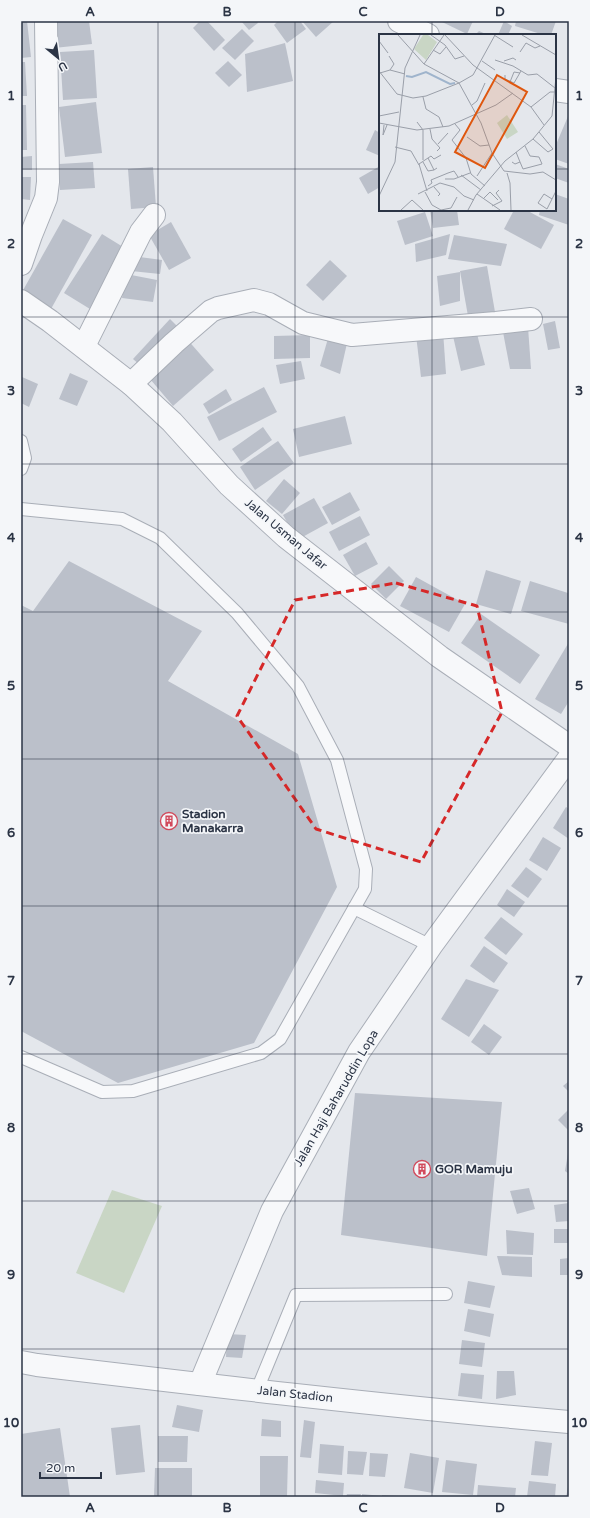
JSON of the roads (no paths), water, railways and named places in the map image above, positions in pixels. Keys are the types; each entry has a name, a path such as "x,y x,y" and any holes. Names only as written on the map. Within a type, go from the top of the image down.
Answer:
{"street":[{"path":"21,264 30,235 46,198 48,182 46,21"},
{"path":"399,21 426,34"},
{"path":"556,90 569,92"},
{"path":"84,346 141,232 154,215"},
{"path":"132,384 174,343 211,311 254,300 269,304 303,323 352,335 531,319"},
{"name":"Jalan Usman Jafar","path":"21,301 50,320 132,384 172,422 229,485 286,537 440,657 569,746"},
{"name":"Jalan Haji Baharuddin Lopa","path":"200,1384 272,1211 359,1052 431,946 569,758"},
{"name":"Jalan Stadion","path":"21,1362 200,1384 569,1422"}],"lane":[{"path":"21,469 25,458 22,447"},
{"path":"21,509 122,518 160,538 237,613 298,686 337,760 366,869 364,889 280,1039 261,1053 133,1092 102,1092 21,1057"},
{"path":"354,908 431,946"},
{"path":"256,1390 296,1295 446,1294"}],"place":[{"name":"Stadion Manakarra","path":"169,821"},
{"name":"GOR Mamuju","path":"422,1169"}]}
